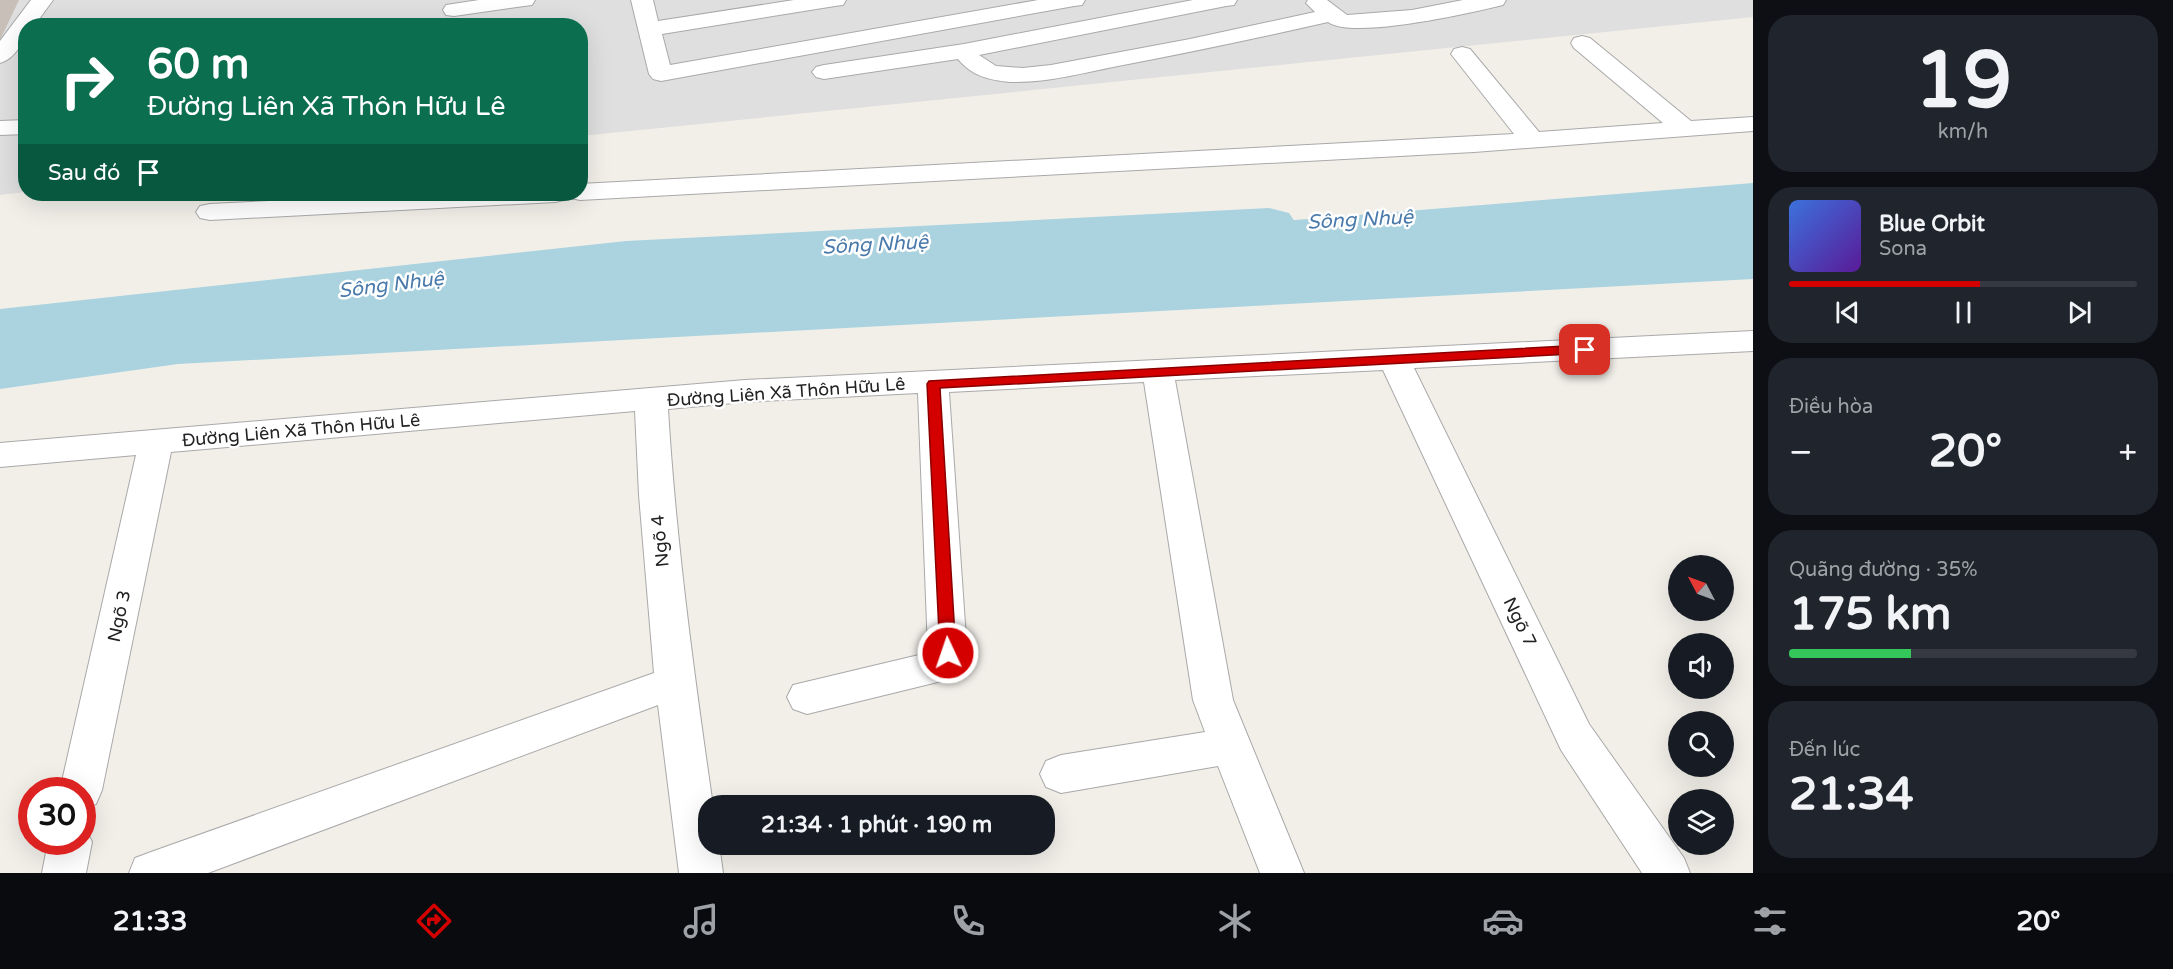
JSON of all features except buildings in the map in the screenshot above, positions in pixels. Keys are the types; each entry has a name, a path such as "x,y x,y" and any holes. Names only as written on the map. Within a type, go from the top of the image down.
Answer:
{"street":[{"path":"28,18 42,0"},
{"path":"454,10 524,0"},
{"path":"642,0 661,74 1074,0"},
{"path":"651,29 835,0"},
{"path":"824,72 964,51 1226,0"},
{"path":"1313,0 1342,22 1412,16 1495,0"},
{"path":"1358,0 1384,18"},
{"path":"964,51 975,67 990,72 1006,74 1044,72 1188,47 1332,14"},
{"path":"0,56 18,32"},
{"path":"1582,43 1685,129"},
{"path":"1462,54 1532,140"},
{"path":"588,192 1532,140 1753,124"},
{"path":"0,128 18,127"},
{"path":"215,203 291,201"},
{"name":"Đường Liên Xã Thôn Hữu Lê","path":"0,455 746,392 1753,342"},
{"name":"Ngõ 7","path":"1394,359 1575,737 1668,873"},
{"path":"1158,371 1213,700 1229,746 1282,873"},
{"path":"807,697 932,668 942,662 948,653 933,384"},
{"name":"Ngõ 4","path":"651,401 656,495 675,682 701,873"},
{"name":"Ngõ 3","path":"84,777 156,442"},
{"path":"151,873 675,682"},
{"path":"1061,774 1229,746"},
{"path":"64,873 67,855"}],"shaded area":[{"path":"0,0 1753,0 1753,17 588,135 588,18 18,18 18,193 0,195"}],"water":[{"path":"1753,183 1753,279 178,364 0,389 0,325"}],"waterway":[{"name":"Sông Nhuệ","path":"0,329 626,258 1269,225"}],"route":[{"path":"948,653 933,384 1585,350"}]}
